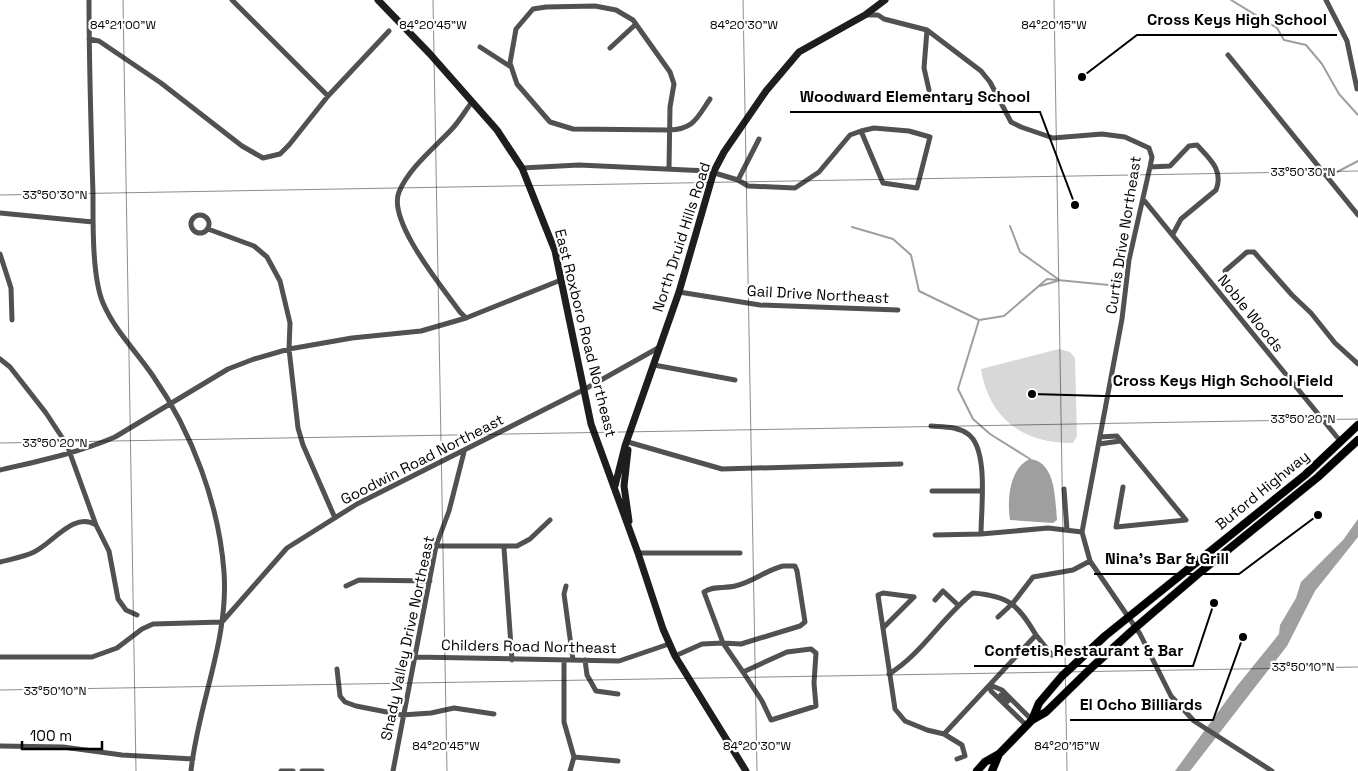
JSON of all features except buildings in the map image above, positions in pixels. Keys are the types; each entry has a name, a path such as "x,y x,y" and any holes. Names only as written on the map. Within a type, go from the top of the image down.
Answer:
{"main road":[{"name":"East Roxboro Road Northeast","path":"378,0 430,54 497,130 522,168 555,251 591,424 631,534"},
{"name":"North Druid Hills Road","path":"615,489 621,459 678,292 714,171 724,152 766,91 799,52 864,16 886,0"},
{"name":"Buford Highway","path":"992,771 1000,754 1029,722 1039,703 1062,676 1127,617 1305,475 1358,425"},
{"path":"628,442 624,486 631,534 669,644 746,771"},
{"name":"Buford Highway","path":"1029,722 1046,712 1135,628 1356,444"},
{"name":"Buford Highway","path":"977,771 985,762 1000,754"}],"street":[{"path":"89,0 93,222 98,281 103,302 120,333 152,374 170,404 201,470 214,511 224,571 222,622 192,758 191,771"},
{"path":"232,0 328,96"},
{"path":"1326,0 1347,40 1357,89"},
{"path":"670,168 669,130 670,107 674,84 670,72 635,20 616,10 595,6 546,7 533,9 516,29 511,50 512,68 517,84 550,122 563,127 572,129 669,130 682,130 692,124 710,99"},
{"name":"Curtis Drive Northeast","path":"864,16 878,14 884,18 927,30 981,71 990,82 1011,122 1053,138 1095,134 1125,137 1149,148 1152,157 1129,260 1122,319 1082,532 1090,561 1135,628 1166,687 1194,721 1272,771"},
{"path":"610,48 635,20"},
{"path":"927,30 924,68 929,90"},
{"path":"89,39 98,41 161,83 242,146 263,158 280,154 328,96 389,31"},
{"path":"480,47 512,68"},
{"path":"1228,55 1358,215"},
{"path":"466,318 416,247 403,224 397,200 408,176 453,128 472,102"},
{"path":"522,168 579,165 714,171 748,186 795,188 819,172 850,135 861,131 874,128 909,131 930,137 917,188 883,183 861,131"},
{"path":"738,180 759,139"},
{"path":"1150,167 1170,166 1189,146 1197,145 1213,162 1219,173 1219,183 1216,190 1181,219 1173,234"},
{"name":"Noble Woods","path":"1143,199 1340,442"},
{"path":"0,213 93,222"},
{"path":"208,229 254,246 268,257 280,281 290,323 289,349 294,400 303,445 334,518"},
{"path":"1225,271 1247,252 1254,252 1292,295 1311,313 1334,343 1358,364"},
{"path":"0,254 11,288 12,320"},
{"path":"0,470 70,454 115,437 228,370 289,349 352,338 421,331 466,318 561,280"},
{"name":"Gail Drive Northeast","path":"678,292 760,305 898,310"},
{"name":"Goodwin Road Northeast","path":"222,622 287,548 334,518 357,504 464,452 585,389 658,348"},
{"path":"0,359 10,367 46,412 70,454 96,525 109,551 118,599 126,610 137,615"},
{"path":"654,365 734,380"},
{"path":"931,426 956,427 969,434 978,447 981,534"},
{"path":"1100,437 1119,438 1186,520 1116,527 1123,487"},
{"path":"1099,444 1119,438"},
{"path":"628,442 722,469 901,464"},
{"name":"Shady Valley Drive Northeast","path":"393,771 402,715 436,546 448,511 464,452"},
{"path":"1064,489 1067,530"},
{"path":"932,491 981,491"},
{"path":"436,546 504,548 517,546 530,539 550,520"},
{"path":"0,562 33,552 75,524 88,521 96,525"},
{"path":"935,535 981,534 1048,528 1082,532"},
{"path":"504,548 512,660"},
{"path":"638,552 740,553"},
{"path":"998,617 1033,577 1046,573 1060,574 1090,561"},
{"path":"675,656 702,644 724,643 741,644 800,626 806,622 796,566 770,569 737,586 709,588 704,592 724,643 743,672 762,701 771,720 816,706 814,683 816,653 811,649 787,652 743,672"},
{"path":"346,586 359,580 430,581"},
{"path":"566,586 564,594 573,660"},
{"path":"935,600 943,591 958,605"},
{"path":"883,628 914,598 883,593 878,595 888,674 895,709 905,721 927,730 944,734 962,745 965,756 957,760"},
{"path":"888,674 900,667 958,605 973,593 989,594 1013,602 1052,656"},
{"path":"0,657 100,655 117,648 147,626 189,622 222,622"},
{"path":"944,734 1036,635"},
{"name":"Childers Road Northeast","path":"415,657 619,661 669,644"},
{"path":"564,660 564,722 574,757 570,771"},
{"path":"585,660 591,684 596,691 618,694"},
{"path":"336,669 338,689 345,702 402,715 431,713 454,708 494,714"},
{"path":"990,685 995,686 1002,696 1029,722"},
{"path":"0,746 63,747 122,755 192,758"},
{"path":"574,757 618,761"},
{"path":"281,771 293,771"},
{"path":"302,771 322,771"}],"shaded area":[{"path":"1059,349 1070,352 1075,358 1077,436 1073,443 1039,439 1024,433 1012,425 1001,415 992,402 985,387 981,369"},
{"path":"1030,459 1039,462 1049,474 1054,492 1057,520 1053,523 1010,520 1009,495 1011,486 1018,470 1023,463"},
{"path":"1358,519 1358,537 1315,591 1287,646 1190,771 1175,771 1237,686 1279,634 1280,625 1296,598 1301,582 1343,540"}],"waterway":[{"path":"1231,0 1277,28 1284,40 1306,45 1322,64 1339,94 1358,115"},
{"path":"1337,172 1358,161"},
{"path":"1010,226 1020,252 1058,279"},
{"path":"852,227 893,239 911,255 919,291 979,320"},
{"path":"1030,459 990,434 973,419 958,389 979,320 1004,316 1047,279 1109,285"},
{"path":"1040,286 1057,281"}],"place":[{"name":"Cross Keys High School","path":"1082,77"},
{"name":"Woodward Elementary School","path":"1075,205"},
{"name":"Cross Keys High School Field","path":"1032,394"},
{"name":"Nina’s Bar & Grill","path":"1318,515"},
{"name":"Confetis Restaurant & Bar","path":"1214,603"},
{"name":"El Ocho Billiards","path":"1243,637"}]}
